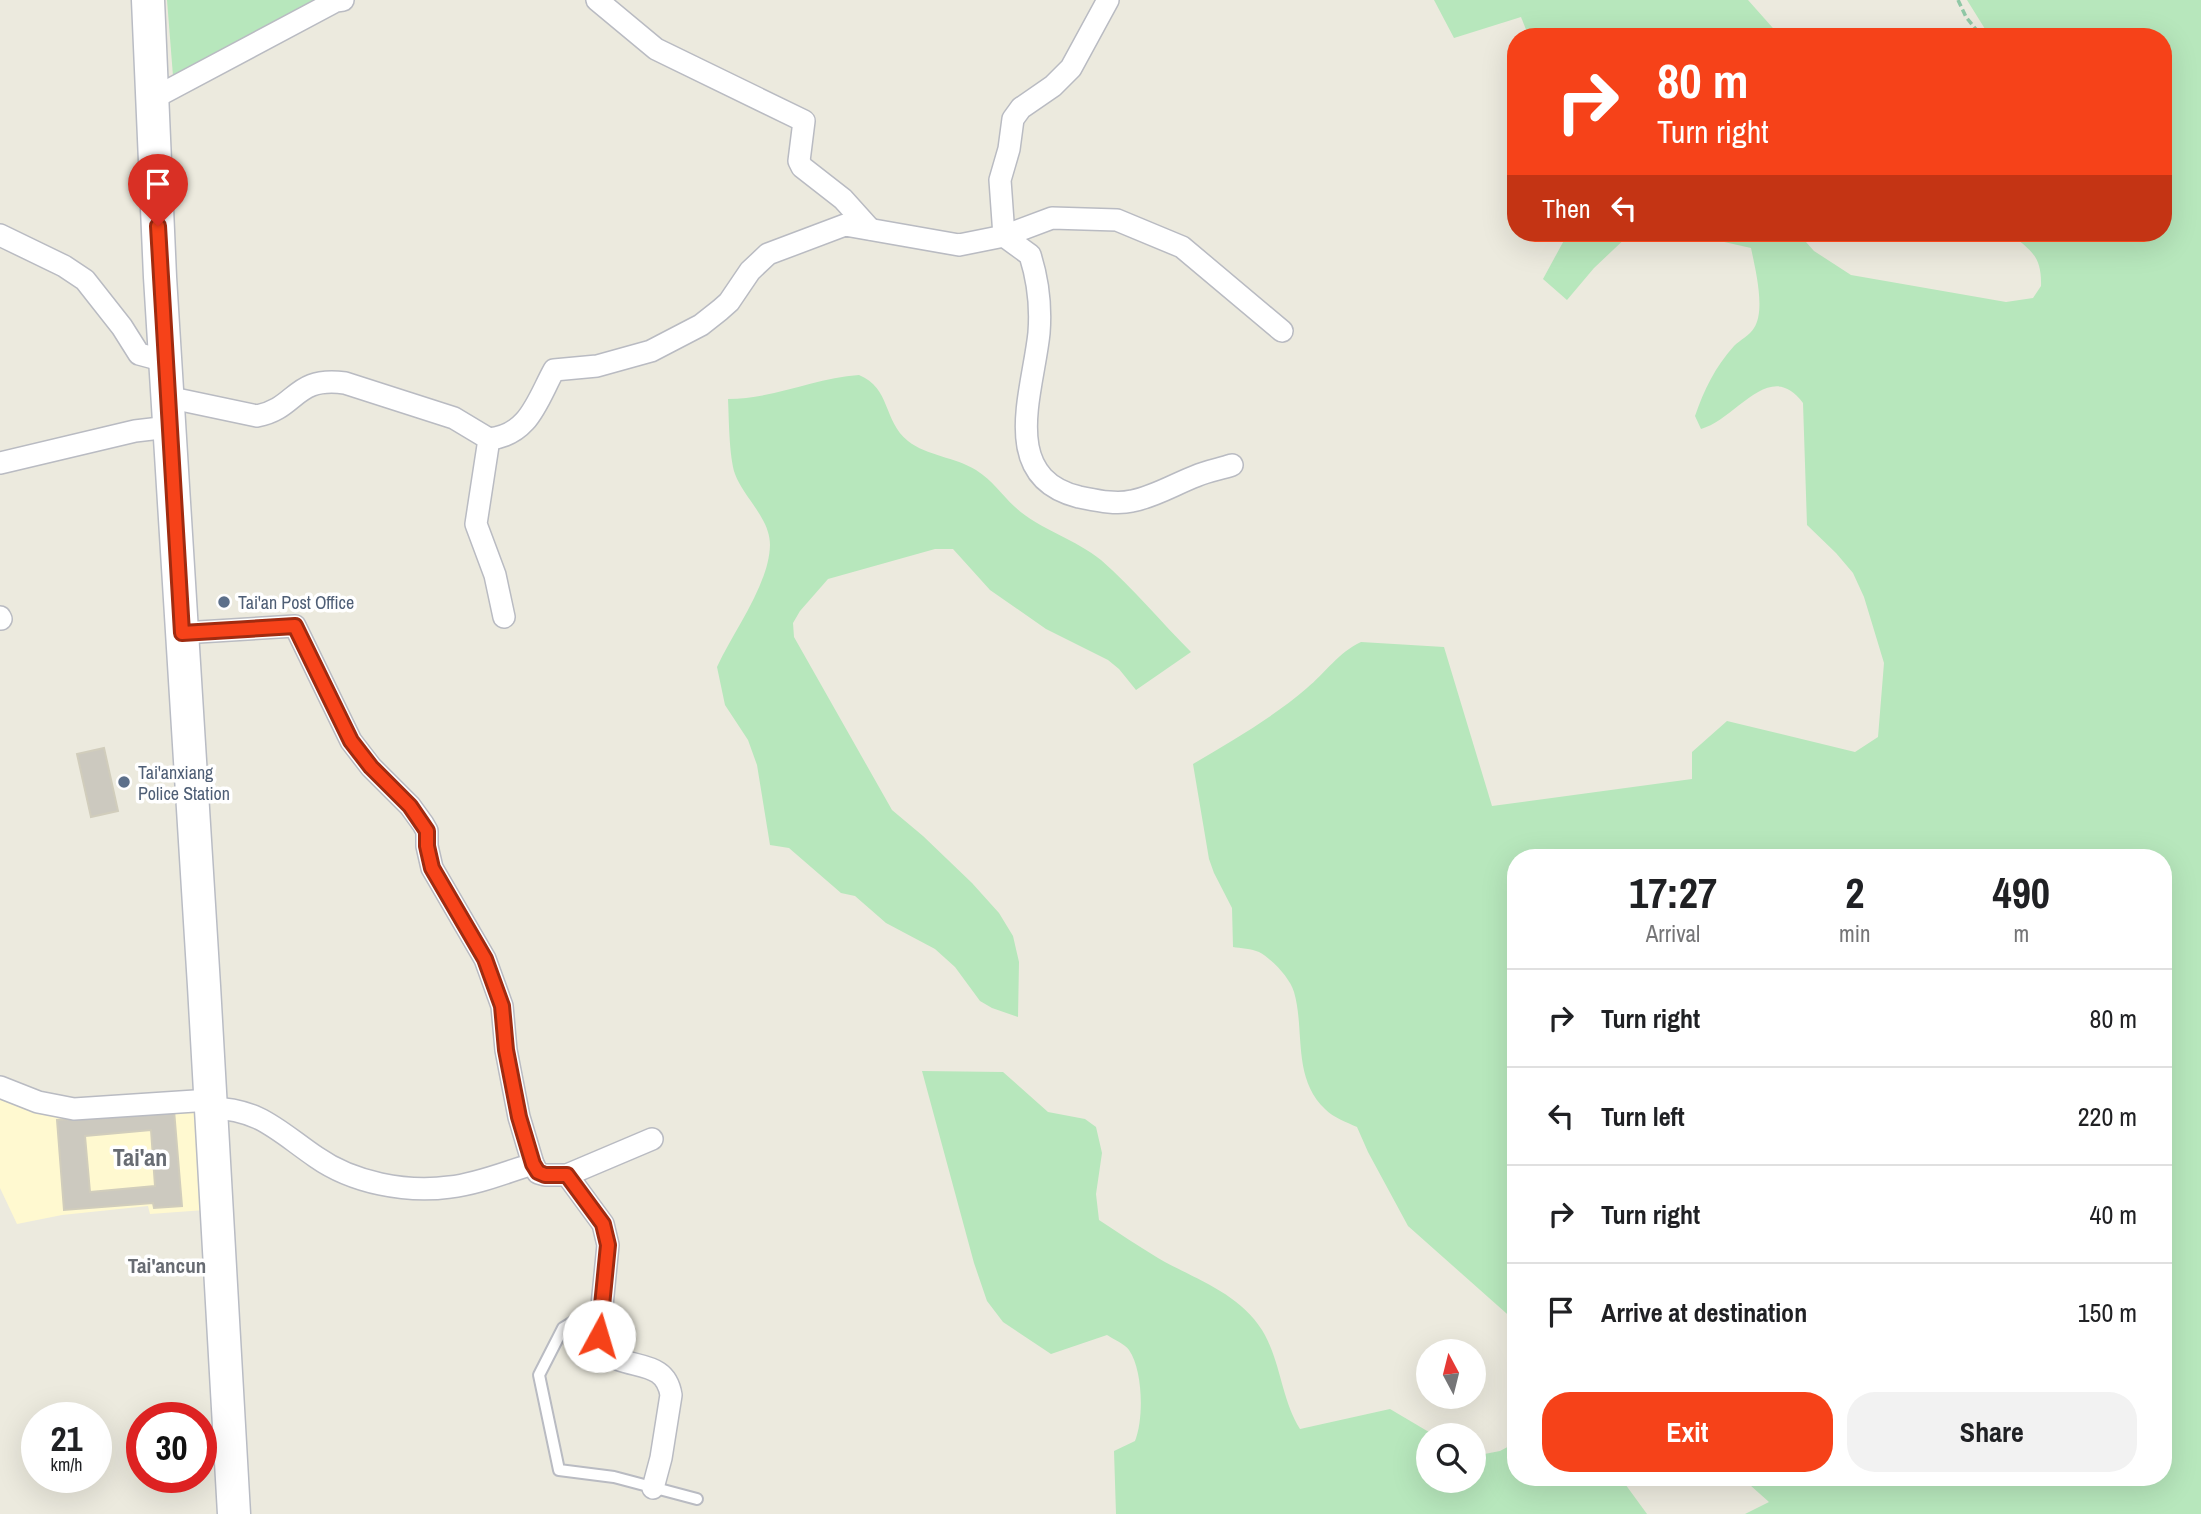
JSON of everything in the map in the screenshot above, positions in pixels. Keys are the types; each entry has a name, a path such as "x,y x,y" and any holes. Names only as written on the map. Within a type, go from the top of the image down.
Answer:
{"main road":[{"path":"148,0 165,360 234,1514"}],"street":[{"path":"152,99 336,1 343,0"},
{"path":"597,0 656,50 804,121 799,161 802,167 843,199 870,229"},
{"path":"1108,0 1071,68 1053,86 1021,108 1013,120 1009,149 1000,180 1004,236 1030,255 1037,288 1039,331 1028,397 1030,459 1045,481 1056,490 1109,502 1129,502 1200,474 1231,465"},
{"path":"0,463 135,430 168,412 257,416 269,414 304,388 327,381 345,383 454,418 489,439 513,433 523,426 554,370 597,366 650,351 701,325 720,310 758,262 768,254 845,225 959,245 1004,236 1052,218 1117,220 1181,247 1282,331"},
{"path":"0,235 76,273 95,290 139,354 165,360"},
{"path":"489,439 475,518 495,575 504,617"},
{"path":"182,633 295,626 351,741 371,767 424,824 432,868 485,959 502,1006 506,1050 519,1117 533,1164 538,1172 545,1175 567,1175 652,1139"},
{"path":"0,1087 38,1102 74,1109 211,1104 255,1115 337,1169 386,1184 415,1188 452,1187 533,1164"},
{"path":"567,1175 606,1231 608,1245 599,1343 602,1350 628,1364 657,1370 670,1387 661,1458 653,1488"}],"lane":[{"path":"601,1314 581,1317 563,1328 539,1376 559,1470 614,1477 697,1499"}],"path":[{"path":"1958,0 1975,28"}],"shaded area":[{"path":"0,1092 63,1116 198,1107 205,1210 150,1214 148,1206 62,1215 17,1224 0,1188"}],"green space":[{"path":"167,0 324,0 173,76"},
{"path":"1434,0 1748,0 1773,28 1525,28 1521,17 1454,38"},
{"path":"1967,0 2201,0 2201,1514 1745,1514 1769,1502 1751,1486 2172,1486 2172,849 1507,849 1507,1314 1408,1226 1357,1127 1332,1115 1315,1097 1304,1068 1297,1006 1289,981 1264,955 1233,947 1232,908 1209,859 1193,764 1280,709 1346,651 1361,642 1444,647 1492,806 1692,779 1692,752 1727,721 1855,752 1878,737 1884,663 1864,597 1853,573 1807,525 1803,403 1791,391 1778,386 1753,395 1727,415 1701,429 1695,416 1716,371 1734,346 1752,331 1759,311 1751,248 1724,242 1806,242 1814,251 1851,275 2006,302 2033,298 2041,286 2037,260 2020,242 2172,242 2172,28 1984,28"},
{"path":"1563,242 1621,242 1594,268 1567,300 1543,279"},
{"path":"859,375 877,388 894,424 908,441 976,470 1024,514 1101,560 1191,652 1136,690 1108,660 1046,629 990,590 953,549 935,549 828,579 793,623 794,637 892,810 972,883 999,913 1013,936 1019,962 1018,1017 980,1001 955,967 935,949 886,923 855,896 841,893 789,848 770,845 757,765 748,740 725,705 717,667 764,576 770,545 766,526 735,474 730,448 728,399 761,396"},
{"path":"922,1071 1003,1072 1048,1112 1085,1119 1096,1127 1102,1153 1096,1194 1099,1220 1158,1258 1228,1296 1252,1317 1268,1342 1300,1429 1390,1409 1416,1424 1416,1493 1486,1493 1486,1454 1507,1447 1507,1486 1627,1486 1647,1514 1116,1514 1114,1451 1135,1441 1140,1420 1141,1395 1134,1359 1127,1348 1107,1335 1051,1354 1003,1322 987,1301 974,1263"}],"building":[{"path":"104,748 118,811 91,817 77,754"},
{"path":"174,1110 182,1206 154,1208 153,1203 64,1210 57,1120","holes":["151,1130 155,1186 90,1192 85,1136"]}],"place":[{"name":"Tai'an Post Office","path":"224,602"},
{"name":"Tai'anxiang Police Station","path":"124,782"}],"district":[{"name":"Tai'an","path":"140,1157"},
{"name":"Tai'ancun","path":"167,1265"}],"route":[{"path":"158,226 182,633 295,626 351,741 371,767 424,824 432,868 485,959 502,1006 506,1050 519,1117 533,1164 538,1172 545,1175 567,1175 606,1231 608,1245 599,1336"}]}
